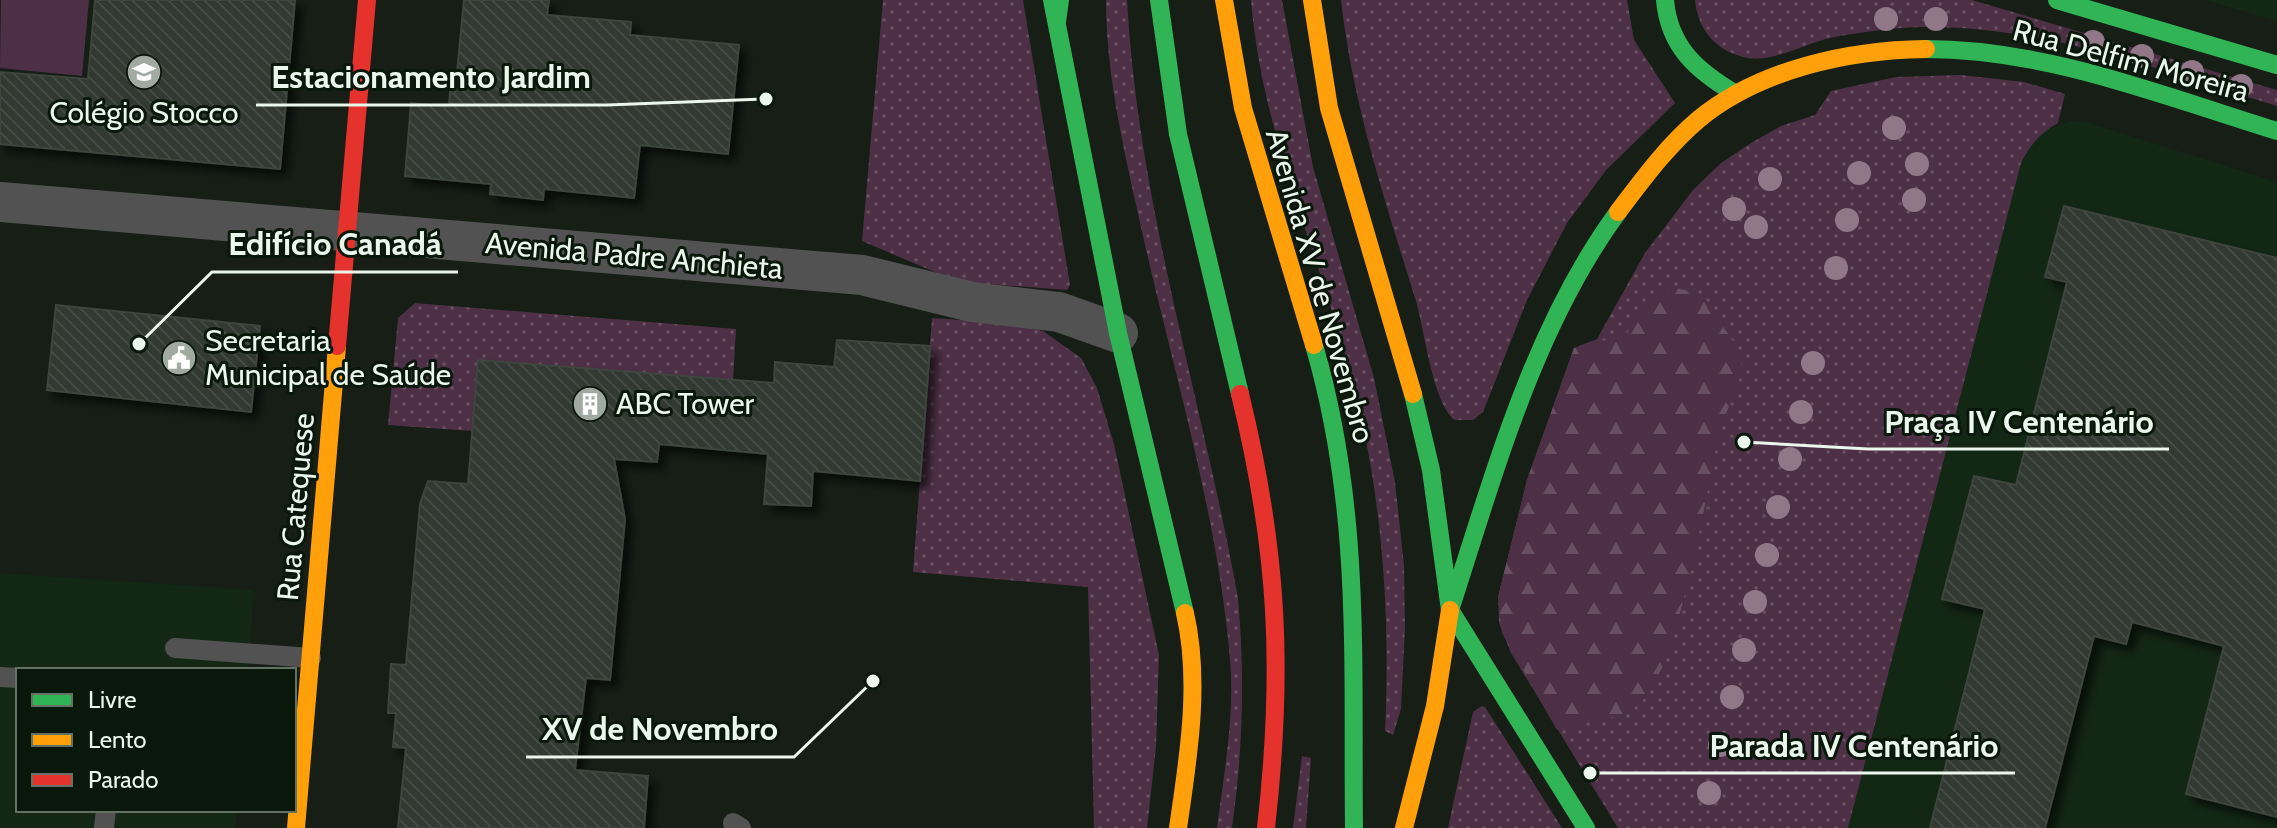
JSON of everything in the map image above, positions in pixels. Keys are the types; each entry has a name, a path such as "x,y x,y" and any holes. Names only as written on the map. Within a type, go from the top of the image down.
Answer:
{"main road":[{"name":"Rua Catequese","path":"296,828 367,0"},
{"path":"1052,0 1118,333 1189,632 1191,737 1178,828"},
{"path":"1057,22 1060,0"},
{"path":"1159,0 1163,51 1176,122 1269,535 1276,615 1276,700 1266,828"},
{"name":"Avenida XV de Novembro","path":"1224,0 1244,122 1324,380 1347,494 1357,614 1354,828"},
{"name":"Avenida XV de Novembro","path":"1312,0 1329,108 1410,383 1431,470 1450,610"},
{"path":"1665,0 1669,34 1677,48 1702,73 1736,94"},
{"name":"Rua Delfim Moreira","path":"2057,0 2277,65"},
{"name":"Rua Delfim Moreira","path":"1450,610 1492,478 1574,280 1601,234 1663,155 1691,127 1736,94 1767,81 1851,58 1928,50 1980,51 2039,59 2277,131"},
{"path":"1404,828 1435,706 1450,610"},
{"path":"1450,610 1586,828"}],"street":[{"name":"Avenida Padre Anchieta","path":"0,202 862,275 972,302 1059,312 1118,333"}],"lane":[{"path":"175,648 311,658"}],"shaded area":[{"path":"2205,0 2277,0 2277,21 2242,11"},
{"path":"2072,121 2086,122 2277,182 2277,828 1848,828 2021,163 2029,147 2043,131"},
{"path":"0,573 254,590 248,668 16,668 16,812 237,812 235,828 0,828"}],"green space":[{"path":"1,0 89,0 82,76 0,68"},
{"path":"883,0 1023,0 1070,285 1067,290 975,283 937,273 862,241"},
{"path":"1106,0 1127,0 1133,76 1157,226 1238,598 1242,713 1232,828 1217,828 1231,701 1224,602 1191,433 1121,132 1109,53"},
{"path":"1251,0 1282,0 1313,167 1374,378 1395,482 1404,565 1405,627 1401,709 1393,735 1385,731 1385,589 1368,449 1346,357 1276,137 1265,92"},
{"path":"1341,0 1627,0 1634,40 1675,103 1606,170 1567,223 1527,300 1483,412 1473,420 1455,420 1447,412 1435,383 1416,301 1362,115"},
{"path":"1695,0 1972,0 2277,90 2277,106 2102,53 2057,42 1967,28 1921,27 1864,32 1830,38 1768,57 1748,58 1727,51 1711,38 1700,21"},
{"path":"1961,75 2024,82 2065,94 2058,123 2036,140 2021,163 1848,828 1618,828 1511,653 1499,623 1498,597 1527,480 1574,348 1597,339 1645,253 1693,190 1721,163 1781,126 1815,115 1831,91 1896,77"},
{"path":"1676,288 1701,294 1743,356 1736,392 1721,424 1681,611 1669,649 1643,700 1614,717 1557,730 1502,633 1498,597 1527,480 1574,348 1626,335 1648,296"},
{"path":"415,303 736,329 733,380 479,360 472,431 388,425 398,318"},
{"path":"932,318 1017,324 1043,331 1081,358 1097,388 1114,444 1159,655 1156,747 1147,828 1094,828 1088,587 913,572"},
{"path":"1482,706 1562,828 1448,828 1473,712"},
{"path":"1302,756 1311,758 1306,828 1293,828"}],"building":[{"name":"Colégio Stocco","path":"95,0 295,0 280,169 0,144 0,72 88,79"},
{"path":"464,0 549,0 547,15 631,22 630,35 739,45 728,154 640,145 634,198 544,189 543,200 490,194 491,184 405,176 411,103 449,107 450,92 455,93"},
{"path":"2064,206 2277,258 2277,817 2186,794 2224,646 2132,622 2126,644 2094,636 2045,828 1930,828 1985,609 1942,599 1974,476 2016,485 2067,282 2045,277"},
{"path":"56,305 260,326 251,412 47,390"},
{"path":"837,340 930,346 920,481 813,471 811,506 764,504 768,454 659,444 657,462 614,459 625,519 610,680 586,678 575,770 648,776 644,828 398,828 406,748 393,747 396,713 388,713 391,664 406,665 420,504 428,481 468,484 478,360 774,383 775,362 834,367"}],"traffic: fast":[{"path":"1052,0 1118,333 1185,613"},
{"path":"1057,22 1060,0"},
{"path":"1159,0 1178,134 1240,394"},
{"path":"1665,0 1672,31 1687,56 1697,67 1736,94"},
{"path":"2057,0 2277,65"},
{"path":"1926,49 1971,51 2060,66 2277,131"},
{"path":"1450,610 1500,455 1539,353 1588,257 1618,212"},
{"path":"1314,345 1340,466 1347,526 1353,645 1354,828"},
{"path":"1413,394 1431,470 1450,610 1586,828"}],"traffic: slow":[{"path":"1224,0 1243,108 1314,345"},
{"path":"1312,0 1329,108 1413,394"},
{"path":"1618,212 1687,129 1749,87 1777,75 1836,58 1926,49"},
{"path":"296,828 337,346"},
{"path":"1404,828 1435,706 1450,610"},
{"path":"1178,828 1189,748 1192,694 1190,640 1185,613"}],"traffic: jam":[{"path":"337,346 367,0"},
{"path":"1240,394 1263,505 1274,610 1275,715 1266,828"}],"place":[{"name":"Colégio Stocco","path":"144,72"},
{"name":"Estacionamento Jardim","path":"766,99"},
{"name":"Edifício Canadá","path":"139,344"},
{"name":"Secretaria Municipal de Saúde","path":"179,358"},
{"name":"ABC Tower","path":"590,404"},
{"name":"Praça IV Centenário","path":"1744,442"},
{"name":"XV de Novembro","path":"873,681"},
{"name":"Parada IV Centenário","path":"1590,773"}]}
